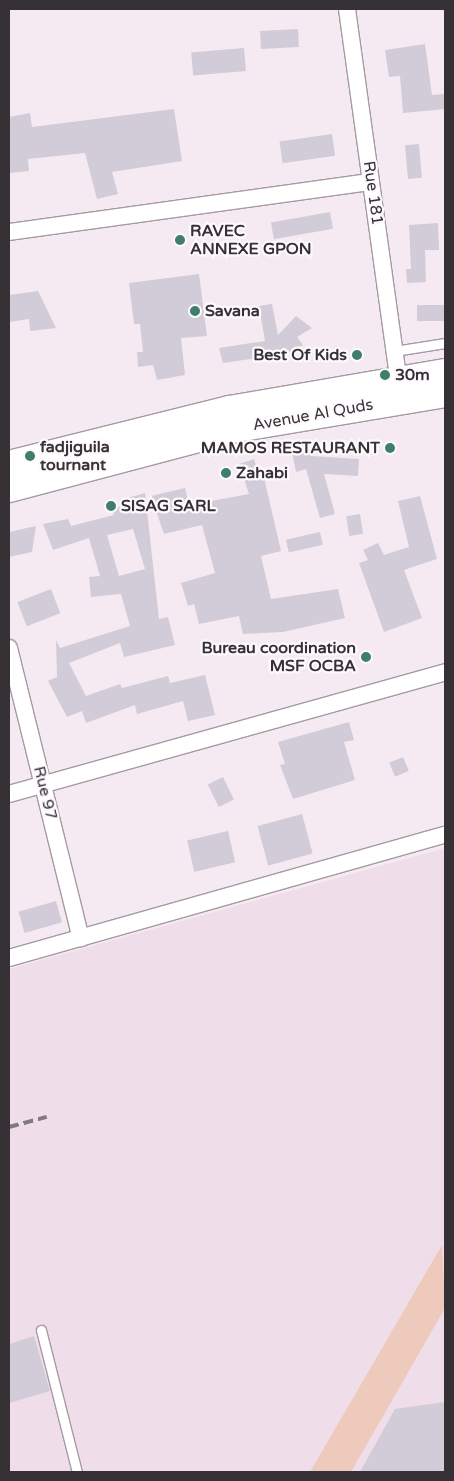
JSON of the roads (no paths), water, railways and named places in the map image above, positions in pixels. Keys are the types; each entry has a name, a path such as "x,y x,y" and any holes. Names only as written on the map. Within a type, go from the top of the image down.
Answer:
{"main road":[{"name":"Avenue Al Quds","path":"9,464 229,409 398,378 445,372"},
{"name":"Avenue Al Quds","path":"9,489 236,429 445,394"}],"street":[{"name":"Rue 181","path":"347,9 398,378"},
{"path":"9,232 371,182"},
{"name":"Rue 97","path":"9,648 81,938"},
{"path":"9,794 445,672"},
{"path":"9,958 445,836"}],"lane":[{"path":"394,351 445,343"},
{"path":"41,1330 77,1472"}],"railway":[{"path":"9,1127 47,1117"}],"place":[{"name":"RAVEC ANNEXE GPON","path":"180,240"},
{"name":"Savana","path":"195,311"},
{"name":"Best Of Kids","path":"357,355"},
{"name":"30m","path":"385,375"},
{"name":"MAMOS RESTAURANT","path":"390,448"},
{"name":"fadjiguila tournant","path":"30,456"},
{"name":"Zahabi","path":"226,473"},
{"name":"SISAG SARL","path":"111,506"},
{"name":"Bureau coordination MSF OCBA","path":"366,657"}]}
